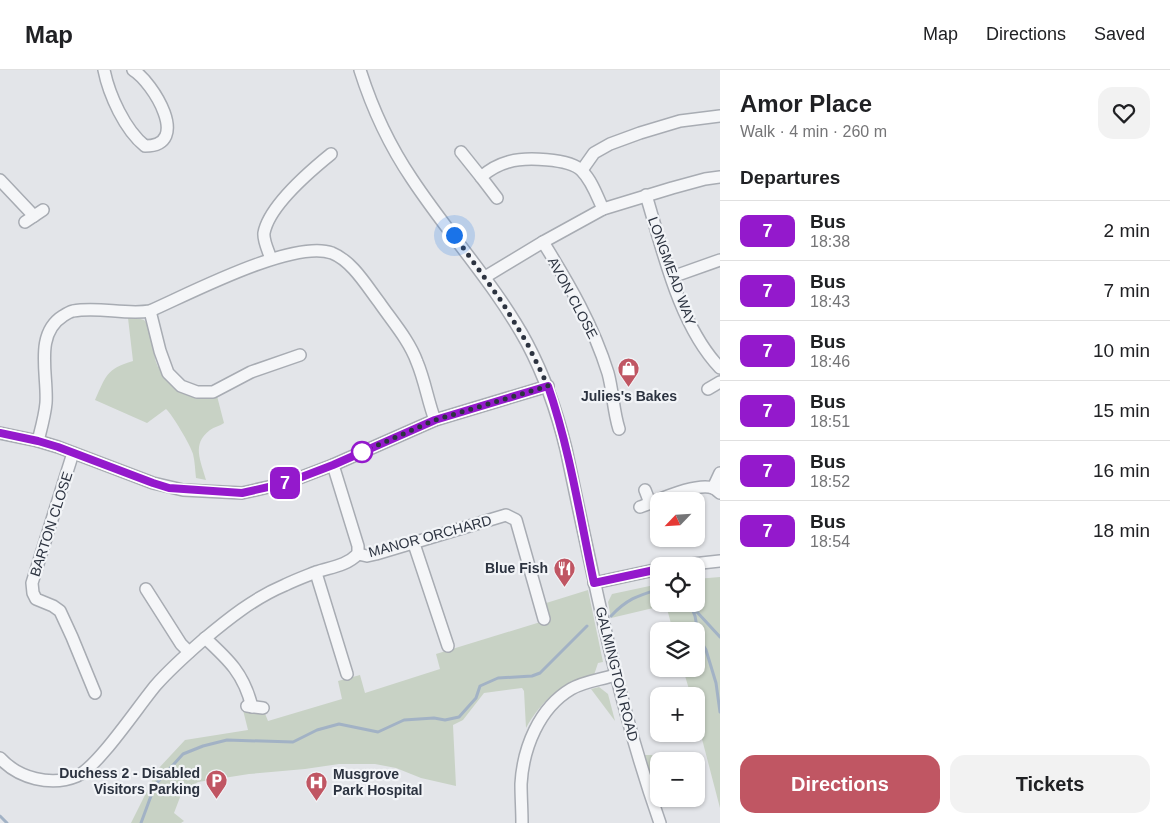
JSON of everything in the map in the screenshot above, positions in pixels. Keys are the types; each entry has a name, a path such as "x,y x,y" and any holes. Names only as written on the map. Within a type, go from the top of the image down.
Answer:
{"street":[{"path":"104,70 112,96 134,138 145,146 160,144 166,134 167,118 165,112 146,82 133,70"},
{"name":"GALMINGTON ROAD","path":"360,70 383,129 412,178 486,277 527,343 548,386 558,414 615,676 648,790 660,823"},
{"path":"582,170 594,153 610,144 680,121 720,116"},
{"path":"459,149 498,201"},
{"path":"271,259 264,235 267,223 298,182 331,155"},
{"path":"481,177 492,168 509,161 548,160 566,162 582,170 603,209"},
{"path":"486,277 543,242 603,209 646,195 705,179 720,177"},
{"path":"0,180 34,216"},
{"name":"LONGMEAD WAY","path":"646,195 681,304 707,354 720,368"},
{"name":"AVON CLOSE","path":"543,242 586,316 600,349 619,411 619,429"},
{"path":"38,441 46,404 45,344 49,330 57,319 70,311 89,309 140,313 150,311 271,259 313,250 331,253 353,268 388,315 418,363 435,420"},
{"path":"672,277 720,260"},
{"path":"150,311 160,351 168,373 181,386 197,392 213,392 251,372 300,355"},
{"path":"708,389 720,382"},
{"path":"0,432 38,441 169,488 242,493 286,483 333,465 435,420 548,386"},
{"name":"BARTON CLOSE","path":"73,453 32,583 36,600 53,606 60,611 77,635 96,693"},
{"path":"333,465 358,546 358,554"},
{"path":"645,490 645,505 700,488 717,491 720,473"},
{"name":"MANOR ORCHARD","path":"0,758 11,768 28,777 55,780 77,776 85,772 95,761 158,683 204,638 240,610 283,586 316,572 344,564 358,554 367,556 414,544 506,515 516,520 544,619"},
{"path":"414,544 448,646"},
{"path":"705,563 720,561"},
{"path":"594,583 650,571"},
{"path":"316,572 347,674"},
{"path":"145,587 181,644 189,652"},
{"path":"204,638 222,654 242,677 254,707"},
{"path":"522,823 522,785 526,752 541,718 554,701 571,689 615,676"}],"shaded area":[{"path":"128,318 142,319 146,323 156,362 165,376 217,396 224,423 204,435 199,447 200,460 206,480 196,478 192,450 177,423 166,409 147,423 95,400 108,374 117,367 133,361"},
{"path":"720,577 720,808 703,742 705,742 705,687 688,687 685,677 705,677 705,622 671,622 668,612 705,612 705,578"},
{"path":"650,586 650,609 611,618 608,602 612,594"},
{"path":"588,590 603,662 598,663 594,675 572,682 554,694 538,709 526,728 524,691 522,688 484,693 463,720 453,725 456,786 421,778 396,768 375,764 339,764 249,774 198,782 182,792 174,813 184,821 181,823 131,823 158,769 185,740 248,730 243,710 264,711 268,721 342,699 338,681 360,675 365,693 440,669 436,654 547,620 543,604"},
{"path":"599,687 608,694 615,721 591,689"},
{"path":"650,755 650,777 643,756"}],"waterway":[{"path":"611,616 633,599 650,592"},
{"path":"693,612 699,638 706,650 716,683 720,712"},
{"path":"697,612 720,637"},
{"path":"141,823 155,785 183,754 203,746 227,740 293,742 317,730 339,724 378,732 404,720 434,718 445,720 459,717 476,698 480,686 498,678 532,676 540,673 587,626"},
{"path":"0,816 7,823"}],"bus line":[{"name":"7","path":"0,433 58,447 169,488 242,493 286,483 333,465 435,420 548,386 558,414 594,583 650,571"}],"place":[{"name":"Julies's Bakes","path":"629,387"},
{"name":"Blue Fish","path":"564,587"},
{"name":"Duchess 2 - Disabled Visitors Parking","path":"216,800"},
{"name":"Musgrove Park Hospital","path":"317,801"}],"route":[{"path":"362,452 435,420 548,386 527,343 502,302 486,277 454,235"}]}
